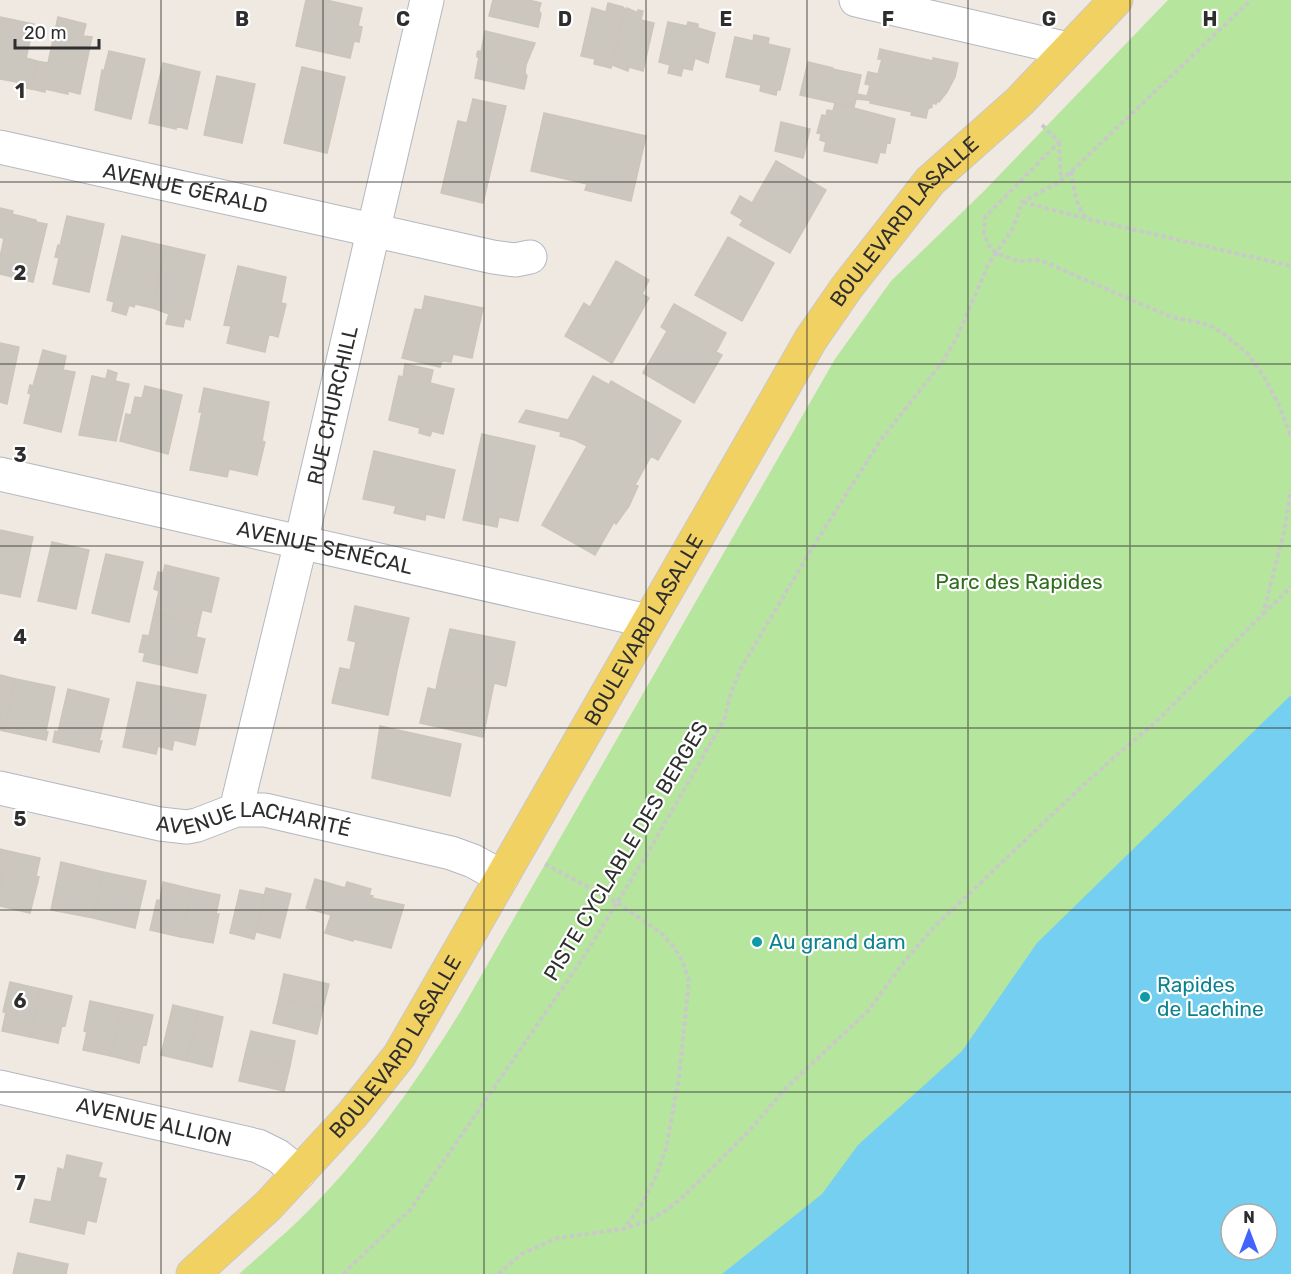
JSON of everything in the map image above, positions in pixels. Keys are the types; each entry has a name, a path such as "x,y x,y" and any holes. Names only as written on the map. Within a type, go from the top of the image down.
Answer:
{"main road":[{"name":"BOULEVARD LASALLE","path":"193,1274 268,1206 352,1115 399,1056 811,339 847,287 930,182 1019,102 1116,0"}],"street":[{"name":"RUE CHURCHILL","path":"236,810 427,0"},
{"path":"856,0 943,10 1068,49"},
{"name":"AVENUE GÉRALD","path":"0,147 493,257 515,260 530,257"},
{"name":"AVENUE SENÉCAL","path":"0,474 648,621"},
{"name":"AVENUE LACHARITÉ","path":"0,788 176,826 197,825 236,810 249,809 282,813 451,853 473,861 502,877"},
{"name":"AVENUE ALLION","path":"0,1087 258,1146 278,1156 299,1173"}],"path":[{"path":"1022,202 1061,181 1251,0"},
{"path":"1042,125 1059,142 1061,181"},
{"path":"1059,142 985,217 984,234 989,246 996,253 1018,261 1040,260 1171,317 1213,327 1247,353 1264,377 1279,405 1291,437"},
{"path":"1071,171 1074,195 1079,210 1088,219"},
{"path":"1022,202 1291,266"},
{"name":"PISTE CYCLABLE DES BERGES","path":"343,1274 410,1210 581,961 646,856 723,720 741,668 858,474 880,441 943,361 957,337 988,265 1013,228 1022,202"},
{"path":"1263,614 1284,532 1291,490"},
{"path":"498,1274 523,1253 558,1238 623,1228 648,1221 685,1195 748,1132 787,1087 868,1011 904,962 934,927 1075,793 1156,722 1291,587"},
{"path":"545,864 616,902 661,933 674,946 683,962 689,981 679,1077 666,1149 656,1176 640,1207 623,1228"}],"green space":[{"name":"Parc des Rapides","path":"1168,0 1291,0 1291,1274 239,1274 297,1222 344,1173 426,1065 462,1009 835,359 891,281 982,193"}],"water":[{"name":"Rapides de Lachine","path":"1291,695 1291,1274 722,1274 822,1194 858,1145 962,1051 1037,943"}],"building":[{"path":"306,0 326,0 362,8 358,26 362,27 359,42 354,41 350,58 296,46"},
{"path":"493,0 529,0 541,3 538,27 489,16"},
{"path":"608,3 625,9 611,68 594,64 595,59 581,56 592,8 606,12"},
{"path":"627,8 638,13 638,10 643,11 641,20 654,23 643,71 629,67 628,71 612,65"},
{"path":"0,17 34,24 26,58 37,61 31,89 17,86 17,82 0,79"},
{"path":"58,17 86,24 83,36 92,37 80,94 31,89 37,61 48,63"},
{"path":"668,22 687,26 688,22 698,24 698,28 715,33 708,63 695,58 692,70 683,68 681,76 668,73 670,65 659,62"},
{"path":"485,31 535,43 526,65 477,54 478,51 481,52"},
{"path":"754,35 769,38 768,44 790,49 780,90 777,90 776,95 760,91 761,85 726,77 735,37 753,41"},
{"path":"880,49 933,61 933,58 958,63 955,77 947,92 939,102 932,103 926,118 866,100 856,99 854,107 800,95 808,62 833,68 832,71 833,69 861,75 857,94 867,96 870,85 865,84 868,72 878,74 882,59 878,59"},
{"path":"109,51 145,59 131,119 95,110 102,70 104,71"},
{"path":"477,54 526,65 527,76 524,89 475,78 479,57"},
{"path":"163,63 200,72 187,129 149,123"},
{"path":"302,67 345,77 327,153 284,143"},
{"path":"217,76 255,84 242,143 204,135"},
{"path":"473,99 506,106 483,203 441,193 458,121 467,123"},
{"path":"835,103 895,119 890,143 887,142 885,153 880,152 877,163 824,151 826,142 820,140 821,134 817,133 822,115 826,116 827,110 833,111"},
{"path":"544,113 646,136 631,201 585,190 587,184 531,171"},
{"path":"781,122 810,129 803,158 775,151"},
{"path":"776,161 826,190 790,253 740,225 743,220 731,213 740,196 752,203"},
{"path":"0,208 13,211 12,214 47,224 33,282 0,274 0,257 4,239 0,237"},
{"path":"67,216 104,224 89,292 53,284 59,258 55,257"},
{"path":"122,236 166,246 153,308 129,305 126,315 112,311 114,302 107,300"},
{"path":"728,237 774,263 742,321 695,295"},
{"path":"166,246 205,255 190,320 185,318 183,327 166,324 169,314 153,308"},
{"path":"616,261 649,280 642,294 649,298 612,363 565,336 584,303 590,307"},
{"path":"238,266 286,277 281,303 286,304 278,337 269,334 265,352 227,343 231,326 224,325"},
{"path":"425,296 483,308 472,358 453,354 451,362 442,361 440,367 402,358 415,309 422,310"},
{"path":"674,304 726,333 716,352 722,355 694,403 643,373 667,331 661,327"},
{"path":"0,343 19,347 7,404 0,402"},
{"path":"43,350 66,356 63,370 75,372 61,432 24,423 31,394 28,393 30,385 33,386"},
{"path":"405,364 433,370 430,383 454,389 443,434 432,431 430,436 419,433 420,428 389,420 399,376 403,377"},
{"path":"108,370 117,373 115,381 129,384 116,441 79,435 92,376 106,379"},
{"path":"593,376 609,385 611,381 681,421 658,460 651,456 635,485 638,486 629,506 616,524 614,522 595,555 542,525 587,446 560,436 561,432 519,422 526,410 568,420"},
{"path":"145,386 182,395 168,454 120,441 126,414 131,415 135,397 142,398"},
{"path":"204,388 269,402 262,441 265,442 257,475 229,469 227,477 190,470 202,412 199,412"},
{"path":"482,434 535,446 518,521 499,517 497,527 463,520"},
{"path":"374,451 455,470 444,518 426,514 425,520 394,513 396,506 363,499"},
{"path":"0,530 33,537 20,597 0,593"},
{"path":"52,542 89,550 76,609 38,601"},
{"path":"106,554 143,562 129,622 92,613"},
{"path":"165,565 219,578 211,612 202,610 199,623 154,613 159,591 154,589 158,572 163,573"},
{"path":"355,606 409,618 398,666 353,656 356,642 348,640"},
{"path":"154,613 199,623 196,637 205,639 197,673 143,661 145,653 139,652 143,635 149,636"},
{"path":"450,629 515,642 506,686 494,683 493,688 439,675"},
{"path":"353,656 398,666 388,715 332,703 340,668 350,670"},
{"path":"0,675 16,679 4,731 0,730"},
{"path":"439,675 493,688 483,737 420,723 428,688 436,690"},
{"path":"16,679 55,687 46,740 4,731"},
{"path":"137,682 206,695 195,745 174,740 172,750 158,746 156,754 123,747"},
{"path":"68,689 109,699 99,741 102,741 99,752 53,742 55,731 58,732"},
{"path":"380,726 461,744 450,796 372,778"},
{"path":"0,849 8,851 0,887"},
{"path":"8,851 40,858 36,876 39,877 30,913 0,906 0,887"},
{"path":"61,862 103,872 93,918 51,910"},
{"path":"103,872 146,881 135,928 93,918"},
{"path":"315,879 345,888 347,882 371,889 369,895 373,896 372,898 404,905 391,948 325,933 331,915 306,908"},
{"path":"163,882 192,889 181,937 150,930 157,900 160,901"},
{"path":"266,888 291,894 280,938 256,932"},
{"path":"192,889 220,895 213,943 181,937"},
{"path":"240,890 265,895 254,939 230,933"},
{"path":"284,974 329,984 323,1008 279,998"},
{"path":"10,982 41,989 30,1037 2,1031 6,1012 3,1012"},
{"path":"41,989 72,996 65,1026 62,1025 58,1043 30,1037"},
{"path":"279,998 323,1008 317,1034 273,1023"},
{"path":"90,1001 122,1008 111,1056 83,1050"},
{"path":"173,1005 198,1011 187,1061 161,1055"},
{"path":"122,1008 153,1015 139,1063 111,1056"},
{"path":"198,1011 223,1017 212,1067 187,1061"},
{"path":"251,1031 295,1041 290,1066 245,1055"},
{"path":"245,1055 290,1066 284,1091 239,1081"},
{"path":"67,1155 102,1163 98,1177 106,1179 96,1222 87,1220 84,1234 30,1222 35,1199 51,1202 58,1168 64,1170"},
{"path":"18,1253 68,1264 66,1274 13,1274"}],"place":[{"name":"Au grand dam","path":"757,942"},
{"name":"Rapides de Lachine","path":"1145,997"}]}
